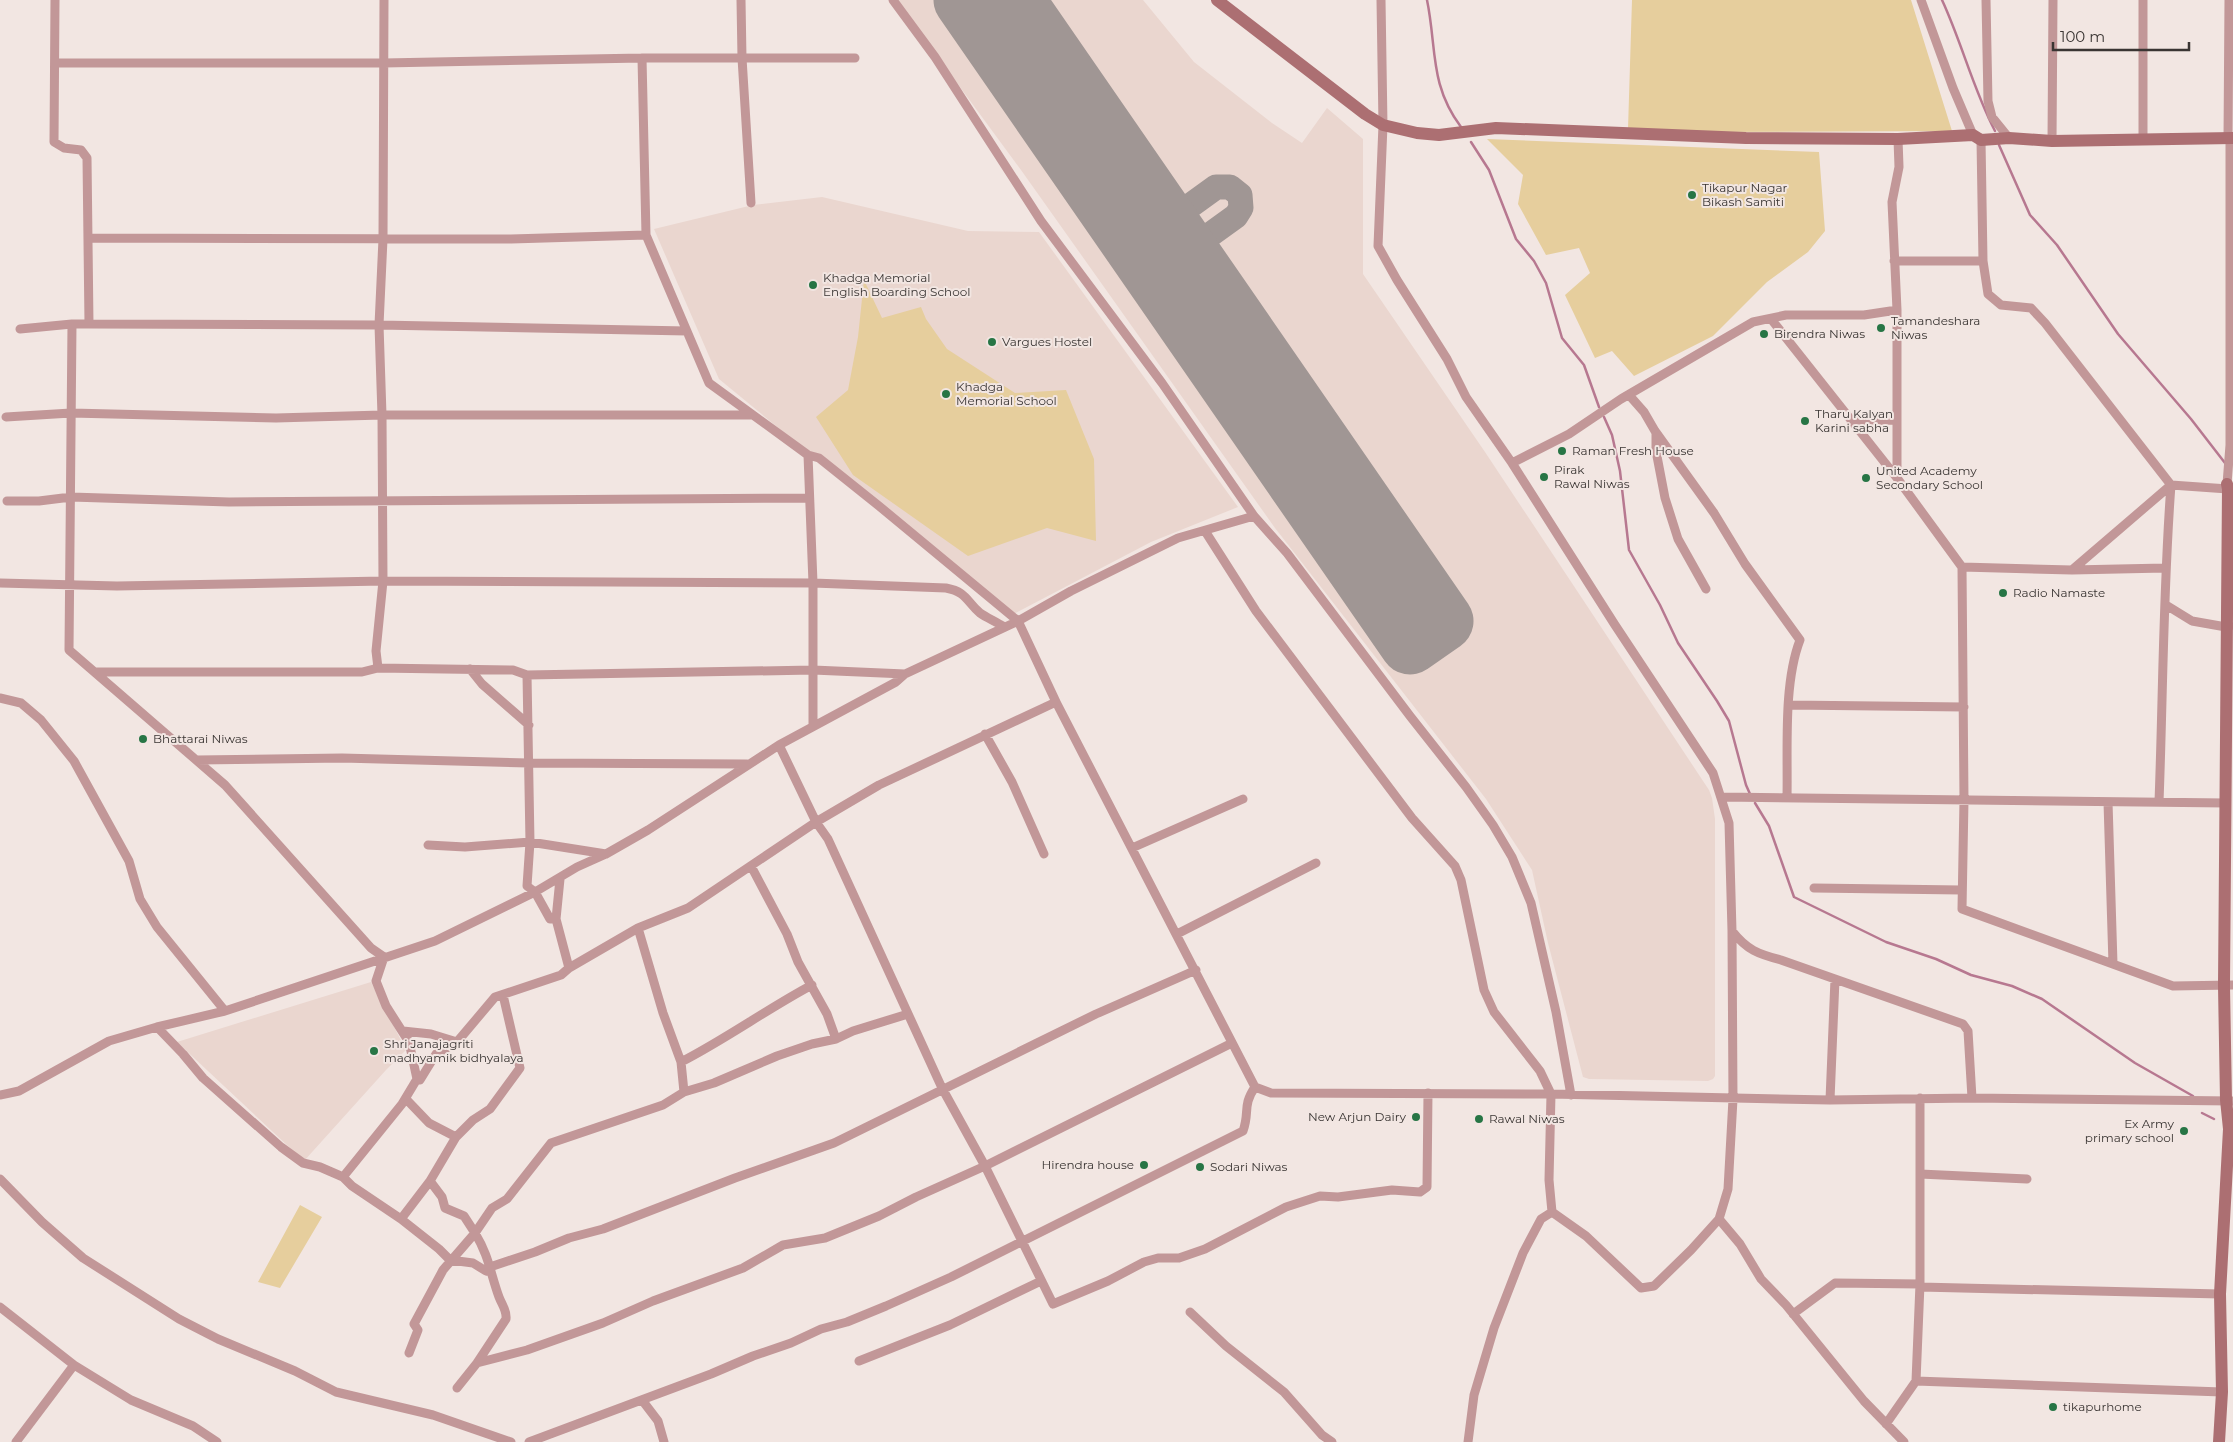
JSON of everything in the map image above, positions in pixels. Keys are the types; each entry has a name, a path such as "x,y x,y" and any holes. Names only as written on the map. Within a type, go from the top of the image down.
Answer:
{"street":[{"path":"54,0 54,142 64,148 81,150 87,158 89,324"},
{"path":"378,668 376,652 383,581 382,416 379,325 383,239 384,0"},
{"path":"742,0 742,58 751,203"},
{"path":"893,0 935,57 1040,221 1162,383 1254,516 1286,553 1410,716 1466,786 1493,826 1512,857 1531,903 1556,1012 1571,1095"},
{"path":"1218,0 1364,114 1383,125 1417,133 1439,135 1496,128 1746,138 2009,138 2052,141 2230,138"},
{"path":"1204,531 1256,611 1412,818 1455,866 1461,880 1484,990 1494,1012 1540,1071 1551,1094 1549,1180 1552,1212 1586,1236 1641,1288 1654,1286 1719,1219 1728,1189 1733,1099 1729,822 1714,773 1615,625 1512,463 1466,397 1447,359 1396,280 1378,246 1383,125 1381,0"},
{"path":"1921,0 1953,88 1977,138 1983,261 1988,294 2001,305 2031,308 2046,323 2171,485 2165,568 2166,605 2159,802"},
{"path":"1986,0 1988,100 1992,117 2009,138"},
{"path":"2052,141 2053,0"},
{"path":"2143,0 2143,139"},
{"path":"2219,1442 2226,1384 2220,1294 2230,1101 2226,803 2230,738 2227,462 2231,450 2229,0"},
{"path":"55,63 384,63 642,58 855,58"},
{"path":"642,58 646,235 710,382 808,455 819,458 880,506 1018,621 1056,702 1255,1087 1271,1093 1551,1094 1830,1100 1972,1098 2230,1101"},
{"path":"1897,478 1897,310 1892,202 1899,167 1898,139"},
{"path":"88,238 511,239 646,235"},
{"path":"1894,261 1983,261"},
{"path":"1512,463 1568,434 1629,395 1753,322 1786,315 1864,315 1897,310"},
{"path":"1771,319 1897,478 1962,567 1964,708 1962,909 2173,986 2228,985"},
{"path":"72,324 69,650 225,785 371,948 384,957"},
{"path":"20,329 89,324 379,325 687,330"},
{"path":"1629,395 1644,412 1656,433 1714,513 1745,564 1800,640 1793,657 1789,705 1787,798"},
{"path":"6,417 71,413 276,418 752,415"},
{"path":"1851,421 1897,420"},
{"path":"1656,433 1656,451 1665,498 1678,539 1706,589"},
{"path":"808,455 813,583 813,725"},
{"path":"2072,570 2171,485 2228,486"},
{"path":"7,501 39,501 71,497 228,502 809,498"},
{"path":"0,1096 19,1091 109,1041 156,1027 225,1011 434,940 535,892 560,879 577,867 606,854 648,830 747,764 813,725 896,682 905,674 1018,621 1178,538 1254,516"},
{"path":"1962,567 2072,570 2165,568"},
{"path":"0,583 70,586 383,581 813,583 956,590 966,596 980,612 1004,627"},
{"path":"2166,605 2192,621 2230,626"},
{"path":"95,672 362,672 378,668 513,670 528,675 813,670 905,674"},
{"path":"470,669 482,684 529,725"},
{"path":"528,675 530,842 527,886 535,892 550,919 556,919"},
{"path":"0,698 21,703 41,720 74,761 129,861 140,899 157,927 225,1011"},
{"path":"417,1079 420,1080 436,1054 457,1042 486,1005 495,997 561,975 569,968 638,928 688,908 816,822 879,785 1056,702"},
{"path":"1789,705 1964,708"},
{"path":"985,734 1012,782 1044,854"},
{"path":"779,745 816,822 828,839 942,1088 985,1166 1052,1304 1108,1281 1144,1262 1158,1258 1179,1258 1205,1249 1286,1207 1320,1196 1392,1190 1420,1192 1427,1187 1428,1093"},
{"path":"197,760 342,758 528,763 747,764"},
{"path":"1722,797 2226,803"},
{"path":"1132,848 1244,799"},
{"path":"2108,802 2113,964"},
{"path":"428,845 465,847 530,842 606,854"},
{"path":"1177,934 1316,863"},
{"path":"752,866 777,912 798,962 827,1014 836,1039"},
{"path":"560,879 556,919 569,968"},
{"path":"1814,888 1961,890"},
{"path":"638,928 669,1030 681,1062 684,1092"},
{"path":"1732,931 1742,943 1758,954 1781,960 1963,1024 1968,1032 1972,1098"},
{"path":"343,1177 406,1099 417,1079 409,1042 386,1006 376,981 384,957"},
{"path":"156,1027 183,1054 203,1078 266,1134 303,1163 320,1166 343,1177 352,1186 401,1219 450,1260 473,1263 486,1271 490,1267 569,1238 603,1228 834,1143 902,1112 942,1088 1154,987 1196,970"},
{"path":"1830,1100 1835,979"},
{"path":"681,1062 707,1049 787,998 812,985"},
{"path":"401,1219 430,1181 456,1137 490,1108 520,1068 503,995"},
{"path":"409,1353 418,1330 414,1324 450,1260 474,1233 492,1208 507,1199 551,1143 663,1105 684,1092 714,1083 777,1056 812,1044 836,1039 853,1031 908,1014"},
{"path":"403,1030 432,1034 457,1042"},
{"path":"477,1363 527,1350 603,1323 653,1301 743,1268 783,1245 825,1238 880,1216 1232,1043"},
{"path":"529,1442 791,1343 821,1329 847,1322 951,1277 1243,1131 1247,1120 1247,1100 1255,1087"},
{"path":"1886,1424 1916,1381 1920,1286 1920,1098"},
{"path":"406,1099 429,1123 456,1137"},
{"path":"1920,1174 2027,1179"},
{"path":"0,1179 42,1222 83,1258 179,1319 218,1340 295,1372 336,1392 433,1415 511,1442"},
{"path":"430,1181 442,1197 445,1208 464,1216 484,1248 506,1313 506,1319 477,1363 457,1388"},
{"path":"1468,1442 1474,1396 1494,1328 1523,1253 1541,1219 1552,1212"},
{"path":"1719,1219 1740,1244 1761,1278 1864,1401 1904,1442"},
{"path":"859,1361 950,1325 1041,1280"},
{"path":"1793,1314 1834,1283 2220,1294"},
{"path":"0,1307 74,1365 131,1400 193,1426 217,1442"},
{"path":"1190,1312 1226,1346 1284,1392 1322,1436 1332,1442"},
{"path":"16,1442 74,1365"},
{"path":"1916,1381 2226,1384"},
{"path":"642,1400 658,1421 664,1442"}],"shaded area":[{"path":"896,0 1143,0 1194,62 1272,123 1302,143 1327,108 1363,139 1363,274 1485,452 1709,790 1712,798 1715,819 1715,1076 1713,1079 1708,1081 1589,1079 1583,1077 1548,943 1532,870 1486,799 1275,528 1021,170"},
{"path":"1632,0 1911,0 1952,131 1712,132 1628,129"},
{"path":"1487,139 1819,152 1825,231 1808,252 1767,282 1713,336 1634,376 1612,351 1595,358 1565,295 1590,273 1579,248 1546,255 1518,204 1523,175"},
{"name":"Khadga Memorial School","path":"822,197 968,231 1039,232 1238,507 1151,542 1008,617 719,379 654,229 753,205"},
{"path":"864,280 882,318 921,307 926,319 947,349 1015,393 1066,390 1094,459 1096,541 1047,528 968,556 853,475 816,417 848,390 858,337"},
{"path":"371,982 406,1050 304,1161 177,1042"},
{"path":"300,1205 322,1217 280,1288 258,1282"}],"waterway":[{"path":"1427,0 1439,81 1451,111 1461,127"},
{"path":"1942,0 1980,99 1995,131"},
{"path":"1471,142 1489,170 1516,239 1534,261 1546,283 1562,338 1584,365 1599,407"},
{"path":"1999,145 2030,215 2057,245 2118,334 2191,419 2225,463"},
{"path":"1604,417 1612,435 1620,471 1629,550 1660,605 1678,643 1729,721 1750,794"},
{"path":"1755,803 1769,826 1794,897 1886,942 1936,959 1971,975 2012,986 2042,999 2135,1063 2193,1096"},
{"path":"2202,1113 2214,1119"}],"taxiway":[{"path":"1151,234 1216,187 1230,187 1240,195 1241,208 1236,216 1171,263"}],"runway":[{"path":"964,0 1410,644 1443,621 1014,0"}],"place":[{"name":"Tikapur Nagar Bikash Samiti","path":"1692,195"},
{"name":"Khadga Memorial English Boarding School","path":"813,285"},
{"name":"Tamandeshara Niwas","path":"1881,328"},
{"name":"Birendra Niwas","path":"1764,334"},
{"name":"Vargues Hostel","path":"992,342"},
{"name":"Khadga Memorial School","path":"946,394"},
{"name":"Tharu Kalyan Karini sabha","path":"1805,421"},
{"name":"Raman Fresh House","path":"1562,451"},
{"name":"Pirak Rawal Niwas","path":"1544,477"},
{"name":"United Academy Secondary School","path":"1866,478"},
{"name":"Radio Namaste","path":"2003,593"},
{"name":"Bhattarai Niwas","path":"143,739"},
{"name":"Shri Janajagriti madhyamik bidhyalaya","path":"374,1051"},
{"name":"New Arjun Dairy","path":"1416,1117"},
{"name":"Rawal Niwas","path":"1479,1119"},
{"name":"Ex Army primary school","path":"2184,1131"},
{"name":"Hirendra house","path":"1144,1165"},
{"name":"Sodari Niwas","path":"1200,1167"},
{"name":"tikapurhome","path":"2053,1407"}]}
